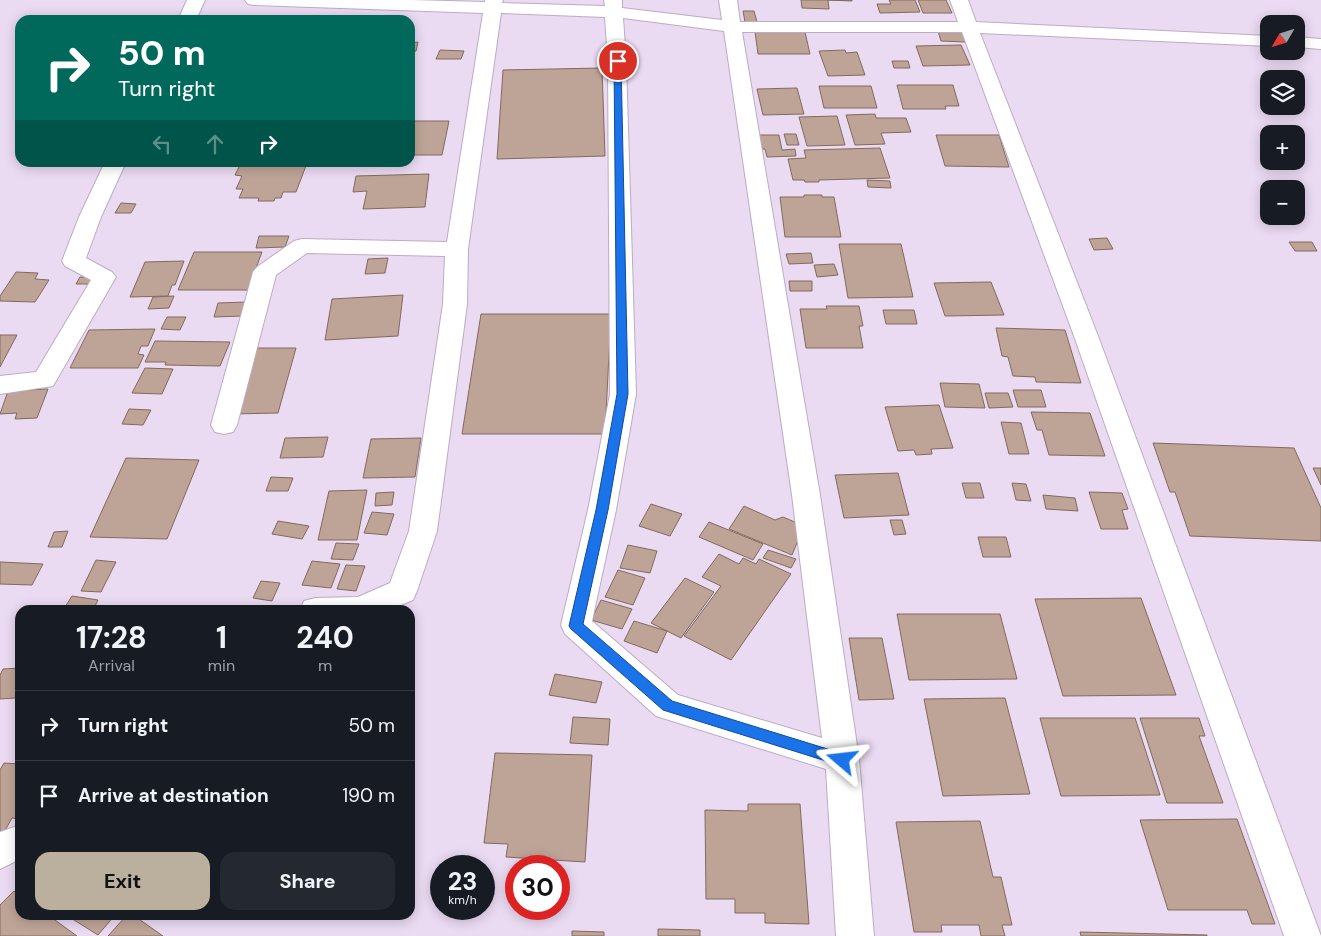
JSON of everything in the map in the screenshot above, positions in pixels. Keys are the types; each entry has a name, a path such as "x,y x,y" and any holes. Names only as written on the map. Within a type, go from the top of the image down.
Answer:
{"street":[{"path":"188,15 196,0"},
{"path":"254,0 614,6 732,27 970,28 1260,41"},
{"path":"728,0 806,495 842,760 855,936"},
{"path":"959,0 1086,336 1303,936"},
{"path":"370,605 402,591 423,531 455,304 457,249 494,4"},
{"path":"614,6 618,61 623,394 602,510 576,626 668,706 842,760"},
{"path":"1305,43 1321,44"},
{"path":"0,386 44,380 104,277 74,261 114,167"},
{"path":"224,425 265,272 302,246 457,249"},
{"path":"0,852 15,843"}],"building":[{"path":"801,0 828,0 829,9 802,8"},
{"path":"889,0 915,0 920,12 880,13 877,4 891,4"},
{"path":"918,0 946,0 952,13 923,13"},
{"path":"743,11 754,11 757,22 745,22"},
{"path":"938,31 962,31 966,42 941,41"},
{"path":"755,32 805,32 810,54 758,54"},
{"path":"415,42 418,42 415,51"},
{"path":"961,45 970,65 923,66 916,46"},
{"path":"440,50 464,51 461,59 436,59"},
{"path":"845,50 846,53 857,52 865,75 828,76 819,51"},
{"path":"892,61 908,61 910,68 894,68"},
{"path":"602,68 605,156 497,159 503,70"},
{"path":"897,85 953,85 959,106 945,106 946,109 903,109"},
{"path":"819,86 871,86 877,108 824,108"},
{"path":"797,88 804,114 763,115 757,89"},
{"path":"875,114 876,118 906,118 911,132 881,133 885,144 855,145 846,115"},
{"path":"837,116 845,145 807,146 799,117"},
{"path":"415,121 449,121 442,155 415,155"},
{"path":"784,134 796,134 799,145 787,145"},
{"path":"757,135 779,135 782,150 795,149 796,156 767,157 765,149 760,149"},
{"path":"936,135 999,135 1009,167 945,166"},
{"path":"880,148 890,178 819,180 819,182 793,180 788,159 806,158 804,150"},
{"path":"239,167 305,167 296,192 283,192 281,198 275,198 274,201 258,201 259,198 239,198 243,189 236,189 242,176 235,175"},
{"path":"429,174 425,207 363,209 367,191 353,192 356,176"},
{"path":"867,180 890,181 891,188 868,187"},
{"path":"804,195 834,197 841,237 785,237 780,197 804,197"},
{"path":"121,203 136,204 131,213 115,213"},
{"path":"259,236 289,236 285,247 256,248"},
{"path":"1107,238 1113,249 1094,250 1089,239"},
{"path":"1289,242 1312,242 1317,251 1295,251"},
{"path":"839,244 901,244 913,297 848,298"},
{"path":"194,252 262,252 248,290 178,290"},
{"path":"811,253 813,263 789,264 786,254"},
{"path":"388,258 385,273 365,274 368,259"},
{"path":"184,261 175,285 172,285 168,296 130,297 145,262"},
{"path":"834,264 838,275 817,277 814,265"},
{"path":"16,272 38,273 35,279 49,280 35,302 0,301 0,296"},
{"path":"80,277 95,277 90,284 76,284"},
{"path":"789,281 812,281 812,291 790,291"},
{"path":"991,282 1004,315 945,316 934,283"},
{"path":"403,295 398,336 325,340 332,299"},
{"path":"174,296 169,308 148,309 153,297"},
{"path":"247,302 243,316 214,317 218,303"},
{"path":"826,306 859,306 863,326 859,326 863,348 806,348 800,309 827,309"},
{"path":"883,310 914,310 917,324 886,324"},
{"path":"481,314 611,314 605,434 462,434"},
{"path":"167,317 186,317 180,330 161,329"},
{"path":"996,328 1065,330 1081,383 1036,382 1035,377 1013,376 1008,357 1002,356"},
{"path":"155,329 148,346 141,346 138,354 144,355 138,368 70,368 89,330"},
{"path":"0,335 17,335 0,367"},
{"path":"155,341 230,342 220,366 165,365 166,362 145,362"},
{"path":"251,348 296,348 278,413 231,414"},
{"path":"145,368 173,369 162,394 132,393"},
{"path":"940,383 979,384 985,408 945,407"},
{"path":"48,389 37,418 15,419 17,413 0,414 8,391"},
{"path":"1013,390 1041,390 1046,407 1018,407"},
{"path":"985,393 1008,393 1013,407 989,408"},
{"path":"939,405 953,448 931,449 932,454 916,455 914,450 898,451 885,407"},
{"path":"129,409 151,410 143,425 122,424"},
{"path":"1031,412 1090,413 1105,456 1049,455 1042,430 1037,430"},
{"path":"1001,422 1021,423 1029,454 1009,454"},
{"path":"328,437 323,457 280,458 285,438"},
{"path":"421,438 415,477 363,478 371,439"},
{"path":"1153,443 1294,448 1321,508 1321,541 1190,536 1175,492 1170,492"},
{"path":"126,458 199,460 167,539 90,537"},
{"path":"1313,468 1321,468 1321,485"},
{"path":"898,473 909,515 844,518 835,475"},
{"path":"271,477 293,478 288,491 266,491"},
{"path":"962,483 980,483 984,498 966,498"},
{"path":"1012,483 1026,484 1031,501 1016,500"},
{"path":"367,490 357,540 318,540 329,491"},
{"path":"394,492 392,505 375,506 376,493"},
{"path":"1089,492 1122,493 1128,509 1122,510 1128,529 1101,529"},
{"path":"1043,495 1075,498 1078,511 1046,509"},
{"path":"651,504 682,514 670,536 639,526"},
{"path":"744,506 775,520 783,517 804,526 792,555 729,529"},
{"path":"372,512 394,514 387,535 364,533"},
{"path":"890,520 902,520 906,534 894,535"},
{"path":"278,521 309,526 302,539 272,534"},
{"path":"709,522 763,544 753,560 699,537"},
{"path":"68,531 62,547 48,547 54,532"},
{"path":"978,537 1006,537 1011,557 983,557"},
{"path":"336,543 359,544 353,560 331,559"},
{"path":"628,545 657,551 650,573 620,568"},
{"path":"768,550 796,559 791,568 763,558"},
{"path":"719,554 739,564 743,558 756,564 759,559 791,574 731,660 684,636 721,586 702,577"},
{"path":"96,560 116,562 101,592 81,591"},
{"path":"312,561 340,564 331,588 302,585"},
{"path":"0,562 43,564 32,585 0,584"},
{"path":"346,565 365,566 356,591 337,589"},
{"path":"618,570 645,578 633,605 605,597"},
{"path":"685,578 714,592 681,638 651,623"},
{"path":"261,581 280,583 272,601 253,598"},
{"path":"72,596 98,600 96,605 66,605"},
{"path":"1141,598 1176,695 1063,696 1035,599"},
{"path":"601,600 632,609 622,629 591,620"},
{"path":"897,614 1000,614 1017,679 909,680"},
{"path":"634,621 667,631 657,653 624,641"},
{"path":"849,638 882,638 894,699 859,700"},
{"path":"15,668 15,698 0,699 0,675 3,669"},
{"path":"555,674 602,682 596,703 549,695"},
{"path":"1005,698 1030,794 943,796 924,699"},
{"path":"573,717 610,719 608,745 570,743"},
{"path":"1040,718 1135,718 1160,795 1061,796"},
{"path":"1140,718 1199,718 1205,736 1199,736 1223,803 1167,803"},
{"path":"495,753 592,755 585,862 570,861 570,855 506,855 508,844 484,843"},
{"path":"4,763 15,764 15,818 12,818 2,836 0,836 0,770"},
{"path":"748,804 800,804 809,924 765,923 765,913 735,913 735,899 706,899 705,810 748,811"},
{"path":"1237,819 1275,924 1252,924 1247,910 1168,910 1140,820"},
{"path":"980,821 993,877 1001,877 1012,925 1002,925 1005,936 981,936 979,925 941,925 942,932 914,932 896,822"},
{"path":"14,891 15,920 55,920 77,936 0,936 0,905"},
{"path":"74,920 111,920 98,935"},
{"path":"122,920 140,920 163,936 108,936"},
{"path":"658,929 700,930 700,936 658,936"},
{"path":"572,931 604,932 604,936 572,936"},
{"path":"1080,932 1207,935 1207,936 1081,936"}],"route":[{"path":"618,61 623,394 602,510 576,626 668,706 842,760"}]}
